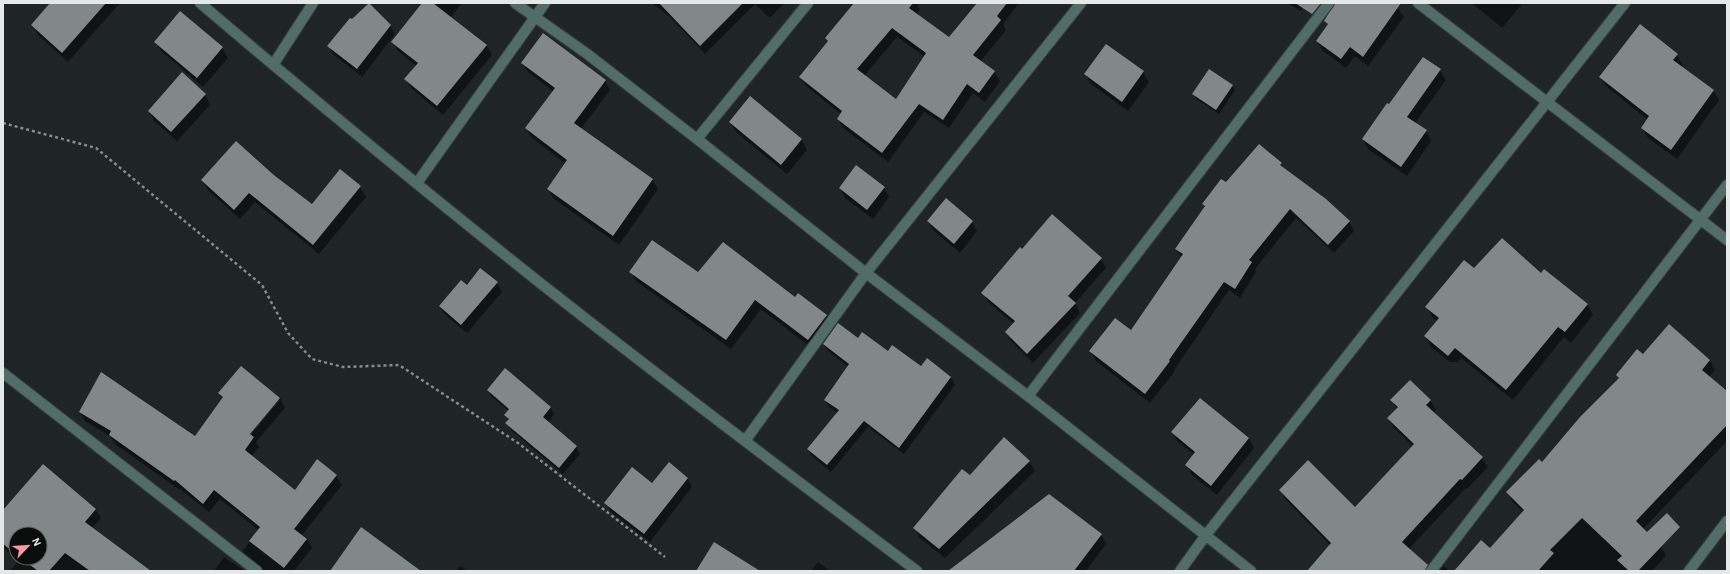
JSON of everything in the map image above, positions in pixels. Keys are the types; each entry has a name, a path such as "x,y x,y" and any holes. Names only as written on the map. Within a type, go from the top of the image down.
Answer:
{"street":[{"path":"200,3 273,65 545,286 745,441 917,571"},
{"path":"273,65 313,3"},
{"path":"515,3 586,53 866,273 1028,396 1251,571"},
{"path":"417,183 545,3"},
{"path":"697,139 808,3"},
{"path":"745,441 866,273 1081,3"},
{"path":"1028,396 1329,3"},
{"path":"1418,3 1727,240"},
{"path":"1180,571 1206,535 1625,3"},
{"path":"1431,571 1701,221 1727,185"},
{"path":"3,373 258,571"},
{"path":"1689,571 1727,521"}],"path":[{"path":"3,123 96,148 262,285 288,333 312,359 343,367 399,364 518,443 665,557"}],"building":[{"path":"50,3 106,3 62,53 31,25"},
{"path":"369,3 391,25 357,69 327,46 350,18 352,19"},
{"path":"422,3 433,3 487,45 437,106 404,79 418,63 391,42"},
{"path":"659,3 743,3 700,46"},
{"path":"854,3 913,3 909,8 949,37 977,3 1007,3 997,16 1001,20 973,55 995,71 979,93 967,84 943,120 919,104 882,153 837,119 842,111 799,77 828,41 825,38","holes":["892,28 926,53 896,99 857,69"]},
{"path":"1295,3 1321,3 1312,14"},
{"path":"1335,3 1401,3 1363,57 1350,47 1341,59 1316,41 1328,24 1324,21"},
{"path":"180,11 223,47 197,78 154,42"},
{"path":"1640,24 1678,54 1673,60 1714,90 1671,150 1641,128 1649,116 1599,77"},
{"path":"543,33 606,80 574,123 653,179 613,236 547,189 567,160 525,128 555,88 521,63"},
{"path":"1106,44 1144,71 1122,102 1084,74"},
{"path":"1423,57 1441,69 1407,117 1427,130 1401,167 1362,139 1387,103 1389,104"},
{"path":"1209,69 1233,85 1216,110 1192,94"},
{"path":"182,72 206,94 171,132 148,111"},
{"path":"750,96 802,139 781,165 729,122"},
{"path":"236,141 275,176 312,204 340,169 361,186 313,245 249,193 234,210 201,180"},
{"path":"1259,144 1282,163 1280,165 1326,199 1350,221 1328,245 1290,209 1249,260 1252,262 1235,289 1224,282 1169,360 1170,361 1145,394 1089,351 1115,318 1131,330 1183,254 1175,249 1205,206 1202,204 1221,179 1226,182"},
{"path":"856,165 885,187 867,210 839,188"},
{"path":"946,198 973,221 954,244 927,221"},
{"path":"1052,214 1102,258 1068,296 1076,303 1027,354 1005,332 1015,321 981,293 1020,247 1022,249"},
{"path":"1502,238 1541,273 1544,269 1588,304 1565,332 1558,327 1506,390 1455,348 1448,356 1424,336 1439,318 1425,307 1464,260 1474,268"},
{"path":"652,240 698,272 723,242 795,297 798,293 827,315 808,340 755,300 726,340 629,272"},
{"path":"480,268 498,282 461,325 439,306 461,280 467,285"},
{"path":"838,323 858,338 862,332 888,351 892,345 921,366 927,358 951,377 899,448 864,421 827,465 807,449 839,410 824,400 849,364 823,344"},
{"path":"1669,324 1710,360 1702,370 1727,391 1727,425 1636,521 1647,532 1667,513 1680,527 1638,571 1629,571 1617,560 1622,556 1582,518 1550,550 1554,553 1538,571 1454,571 1481,540 1490,548 1524,510 1506,492 1539,459 1542,462 1580,417 1619,378 1616,375 1637,349 1643,354"},
{"path":"241,366 280,398 250,434 254,437 245,450 295,490 317,459 337,475 294,529 307,539 284,568 249,541 260,527 214,490 203,504 175,480 174,481 109,435 111,431 79,412 101,372 195,436 223,397 218,393"},
{"path":"505,368 551,407 543,417 577,446 559,468 505,423 509,419 504,415 509,409 487,390"},
{"path":"1410,380 1431,400 1426,405 1483,457 1462,480 1460,479 1402,542 1428,565 1425,571 1307,571 1331,543 1279,490 1308,460 1355,507 1414,444 1387,418 1398,407 1390,400"},
{"path":"1200,398 1249,438 1211,486 1185,465 1195,452 1171,432"},
{"path":"1004,437 1030,461 939,549 913,528 962,469 970,475"},
{"path":"669,462 688,478 644,534 604,503 632,467 652,483"},
{"path":"43,464 96,509 85,522 151,571 90,571 65,553 49,571 38,571 31,566 48,566 48,526 8,526 8,548 3,544 3,510"},
{"path":"1049,494 1102,534 1074,571 948,571"},
{"path":"361,527 421,571 330,571"},
{"path":"714,542 760,571 696,571"}]}
